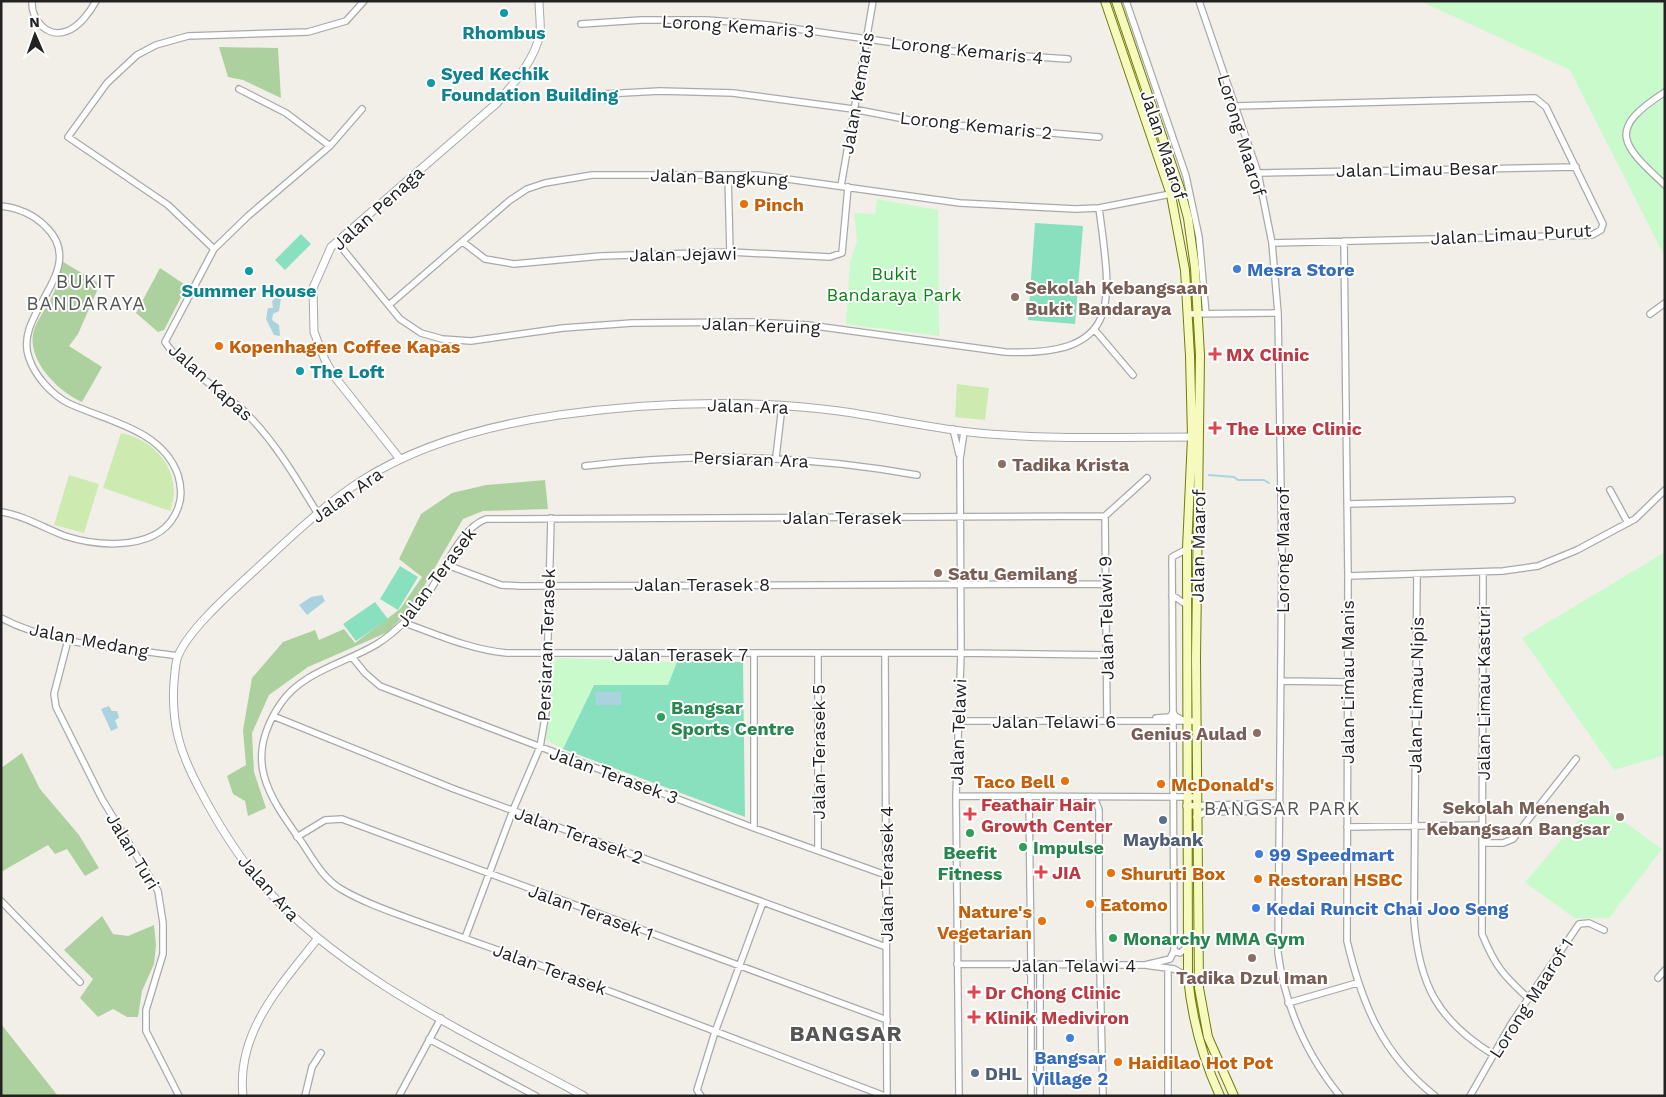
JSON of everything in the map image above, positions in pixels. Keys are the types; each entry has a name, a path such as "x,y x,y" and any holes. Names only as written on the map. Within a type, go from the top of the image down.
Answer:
{"main road":[{"name":"Jalan Maarof","path":"1105,1 1172,195 1185,270 1192,437 1187,549 1186,806 1188,977 1190,1004 1198,1042 1220,1096"},
{"name":"Jalan Maarof","path":"1116,1 1181,192 1188,218 1202,314 1196,721 1200,1003 1208,1037 1234,1096"}],"street":[{"path":"32,1 34,16 38,24 55,32 64,32 73,28 96,1"},
{"path":"214,249 168,205 68,137 107,83 137,54 156,45 188,36 308,32 346,22 364,1"},
{"name":"Jalan Penaga","path":"400,459 334,376 314,332 313,288 331,247 497,103 519,78 531,57 540,32 539,1"},
{"name":"Jalan Kemaris","path":"841,186 873,1"},
{"name":"Jalan Maarof","path":"1126,1 1186,176 1200,237 1202,314"},
{"name":"Lorong Maarof","path":"1199,1 1258,173 1272,243 1278,313 1282,546 1278,942 1281,974 1288,1003 1311,1054 1340,1096"},
{"name":"Lorong Kemaris 3","path":"581,24 641,20 707,20 769,24 866,38"},
{"name":"Lorong Kemaris 4","path":"866,38 952,51 1068,59"},
{"path":"239,89 286,113 330,146"},
{"name":"Lorong Kemaris 2","path":"585,95 660,91 733,93 853,109 920,122 1099,137"},
{"path":"1665,92 1652,101 1632,120 1624,134 1628,147 1636,158 1665,184"},
{"name":"Jalan Limau Purut","path":"1236,106 1535,98 1546,108 1602,218 1601,230 1598,233 1562,236 1272,243"},
{"name":"Jalan Kapas","path":"318,514 269,436 217,387 177,357 165,342 214,249 248,216 330,146 362,109"},
{"name":"Jalan Limau Besar","path":"1258,173 1576,167"},
{"name":"Jalan Bangkung","path":"388,305 510,201 527,189 545,183 592,175 758,175 960,203 1076,209 1099,208 1181,192"},
{"path":"728,175 730,252"},
{"name":"Jalan Jejawi","path":"462,242 485,259 514,264 601,256 730,252 830,257 842,253 848,187"},
{"path":"1,206 20,210 36,217 51,232 59,251 57,274 32,322 28,341 28,356 33,367 52,392 68,402 134,430 162,450 174,463 180,482 181,498 178,509 172,519 156,534 148,539 117,543 90,543 1,512"},
{"name":"Jalan Keruing","path":"337,242 400,319 421,333 442,339 471,341 563,328 622,324 753,322 808,325 1005,352 1030,353 1057,350 1078,342 1094,329 1102,318 1107,299 1108,280 1099,208"},
{"name":"Jalan Limau Manis","path":"1344,241 1348,576 1347,941 1357,983 1381,1038 1404,1068 1435,1096"},
{"path":"1650,314 1665,303"},
{"path":"1188,314 1278,313"},
{"path":"1094,329 1133,376"},
{"name":"Jalan Ara","path":"584,1096 441,1018 369,974 318,938 268,891 240,856 193,778 177,737 173,717 178,656 188,640 210,614 318,514 360,481 400,459 470,432 558,415 630,407 692,404 782,406 836,411 964,432 1036,437 1201,437"},
{"name":"Persiaran Ara","path":"776,457 782,406"},
{"name":"Jalan Telawi","path":"953,429 960,459"},
{"name":"Jalan Telawi","path":"959,1096 956,796 961,653 960,459 964,432"},
{"name":"Persiaran Ara","path":"585,466 680,457 776,457 870,467 917,475"},
{"path":"960,517 1105,516 1147,478"},
{"path":"1610,490 1628,523"},
{"path":"1348,576 1483,572 1538,566 1577,550 1628,523 1641,514 1665,490"},
{"path":"1347,504 1512,500"},
{"name":"Jalan Telawi 9","path":"1105,516 1107,721"},
{"name":"Jalan Terasek","path":"886,1096 398,914 342,890 329,880 297,837 271,796 263,776 260,754 262,740 273,716 296,687 317,673 352,657 390,636 405,623 446,566 467,531 476,522 486,519 551,518 960,517"},
{"name":"Persiaran Terasek","path":"465,938 513,810 540,747 546,712 551,518"},
{"path":"1186,722 1175,716 1173,712 1172,557 1187,549"},
{"name":"Jalan Terasek 8","path":"446,566 501,585 1106,584"},
{"name":"Jalan Limau Kasturi","path":"1483,572 1482,934 1493,962 1528,998"},
{"name":"Jalan Limau Nipis","path":"1417,575 1414,920 1416,945 1425,976 1437,1005 1460,1030 1494,1055"},
{"path":"1172,596 1187,605"},
{"name":"Jalan Medang","path":"1,618 32,630 68,640 178,656"},
{"name":"Jalan Terasek 7","path":"405,623 492,652 547,654 961,653 1107,655"},
{"name":"Jalan Turi","path":"68,640 54,694 56,707 102,798 154,882 161,901 163,954 146,1010 146,1031 179,1096"},
{"path":"754,653 754,828"},
{"name":"Jalan Terasek 5","path":"818,653 818,850"},
{"name":"Jalan Terasek 4","path":"885,653 886,1096"},
{"name":"Jalan Terasek 3","path":"352,657 365,673 380,686 754,828 886,875"},
{"path":"1281,681 1348,682"},
{"name":"Jalan Telawi 6","path":"1147,722 1170,717 1173,712"},
{"name":"Jalan Terasek 2","path":"273,716 513,810 886,948"},
{"path":"1145,965 1170,960 1174,952 1173,721"},
{"name":"Jalan Telawi 6","path":"960,722 1196,721"},
{"path":"1482,843 1503,843 1513,839 1576,759"},
{"path":"956,796 1196,797"},
{"path":"1029,796 1031,964"},
{"path":"1094,797 1099,810 1103,1096"},
{"path":"1196,817 1206,812 1280,804"},
{"path":"1186,806 1266,807 1280,811"},
{"name":"Jalan Terasek 1","path":"297,837 325,820 342,819 489,875 886,1020"},
{"path":"1347,827 1483,825"},
{"path":"1,901 80,982"},
{"path":"701,1096 696,1090 715,1032 763,902"},
{"name":"Lorong Maarof 1","path":"1470,1096 1528,998 1578,924 1589,924 1604,930"},
{"path":"244,1096 243,1061 248,1044 270,998 318,938"},
{"path":"1174,952 1180,953 1188,947"},
{"name":"Jalan Telawi 4","path":"958,964 1145,965 1178,970 1188,977"},
{"path":"1018,964 1026,967 1031,975 1032,1096"},
{"path":"1040,964 1040,1096"},
{"path":"1168,968 1168,1096"},
{"path":"1658,978 1665,970"},
{"path":"1288,1003 1357,983"},
{"path":"399,1096 441,1018"},
{"path":"430,1039 536,1096"},
{"path":"305,1096 312,1067 320,1053"}],"green space":[{"path":"1420,1 1665,1 1665,257 1570,70"},
{"path":"219,47 278,48 281,98 243,80 228,77"},
{"name":"Bukit Bandaraya Park","path":"877,199 938,210 939,336 846,324 850,262 857,241 854,213 875,214"},
{"path":"1035,223 1083,226 1075,324 1028,320"},
{"path":"301,234 311,244 285,270 275,260"},
{"path":"60,260 100,284 78,334 69,346 102,367 82,402 62,390 53,381 38,361 34,350 33,338 35,327 56,287"},
{"path":"160,268 187,286 164,330 158,332 136,313"},
{"path":"957,384 989,388 985,420 955,417"},
{"path":"121,433 146,443 164,461 170,472 173,484 170,511 103,488"},
{"path":"69,475 99,484 84,533 54,525"},
{"path":"545,480 548,509 483,511 463,519 412,607 388,632 308,667 269,695 252,733 254,772 266,808 248,816 245,801 233,794 227,776 246,765 243,730 252,678 283,642 315,630 319,640 344,629 355,643 400,609 422,577 399,559 421,514 452,493 486,485"},
{"path":"1665,552 1665,755 1614,770 1522,638"},
{"path":"400,566 418,577 398,610 380,599"},
{"path":"375,602 388,619 356,641 343,624"},
{"path":"555,658 677,662 668,685 594,685 563,749 546,740"},
{"name":"Bangsar Sports Centre","path":"677,662 743,662 745,817 563,749 594,685 668,685"},
{"path":"22,753 40,789 79,835 99,868 85,876 67,849 55,854 48,845 1,872 1,768"},
{"name":"Sekolah Menengah Kebangsaan Bangsar","path":"1595,801 1662,849 1609,918 1574,918 1525,882"},
{"path":"102,916 113,934 128,936 154,925 156,945 154,964 142,991 138,1017 127,1017 113,1009 98,1017 80,998 93,979 64,950"},
{"path":"1,1024 58,1096 1,1096"}],"water":[{"path":"278,296 281,298 279,311 273,314 272,320 279,325 280,336 274,335 266,319 268,308 273,308 272,301"},
{"path":"322,595 325,601 307,615 299,605 311,597"},
{"path":"595,692 621,692 621,705 596,705"},
{"path":"109,706 112,711 117,711 119,718 115,720 118,728 111,731 101,709"}],"waterway":[{"path":"1209,475 1234,477 1238,480 1264,480 1269,483"}],"place":[{"name":"Rhombus","path":"504,13"},
{"name":"Syed Kechik Foundation Building","path":"431,83"},
{"name":"Pinch","path":"744,204"},
{"name":"Mesra Store","path":"1237,269"},
{"name":"Summer House","path":"249,271"},
{"name":"Sekolah Kebangsaan Bukit Bandaraya","path":"1015,297"},
{"name":"Kopenhagen Coffee Kapas","path":"219,346"},
{"name":"MX Clinic","path":"1215,354"},
{"name":"The Loft","path":"300,371"},
{"name":"The Luxe Clinic","path":"1215,428"},
{"name":"Tadika Krista","path":"1002,464"},
{"name":"Satu Gemilang","path":"938,573"},
{"name":"Bangsar Sports Centre","path":"661,717"},
{"name":"Genius Aulad","path":"1257,733"},
{"name":"Taco Bell","path":"1065,781"},
{"name":"McDonald's","path":"1161,784"},
{"name":"Feathair Hair Growth Center","path":"970,814"},
{"name":"Sekolah Menengah Kebangsaan Bangsar","path":"1620,817"},
{"name":"Maybank","path":"1163,820"},
{"name":"Beefit Fitness","path":"970,833"},
{"name":"Impulse","path":"1023,847"},
{"name":"99 Speedmart","path":"1259,854"},
{"name":"JIA","path":"1041,872"},
{"name":"Shuruti Box","path":"1111,873"},
{"name":"Restoran HSBC","path":"1258,879"},
{"name":"Eatomo","path":"1090,904"},
{"name":"Kedai Runcit Chai Joo Seng","path":"1256,908"},
{"name":"Nature's Vegetarian","path":"1042,921"},
{"name":"Monarchy MMA Gym","path":"1113,938"},
{"name":"Tadika Dzul Iman","path":"1252,958"},
{"name":"Dr Chong Clinic","path":"974,992"},
{"name":"Klinik Mediviron","path":"974,1017"},
{"name":"Bangsar Village 2","path":"1070,1038"},
{"name":"Haidilao Hot Pot","path":"1118,1062"},
{"name":"DHL","path":"975,1073"}],"district":[{"name":"BUKIT BANDARAYA","path":"86,292"},
{"name":"BANGSAR PARK","path":"1282,808"},
{"name":"BANGSAR","path":"846,1033"}]}
